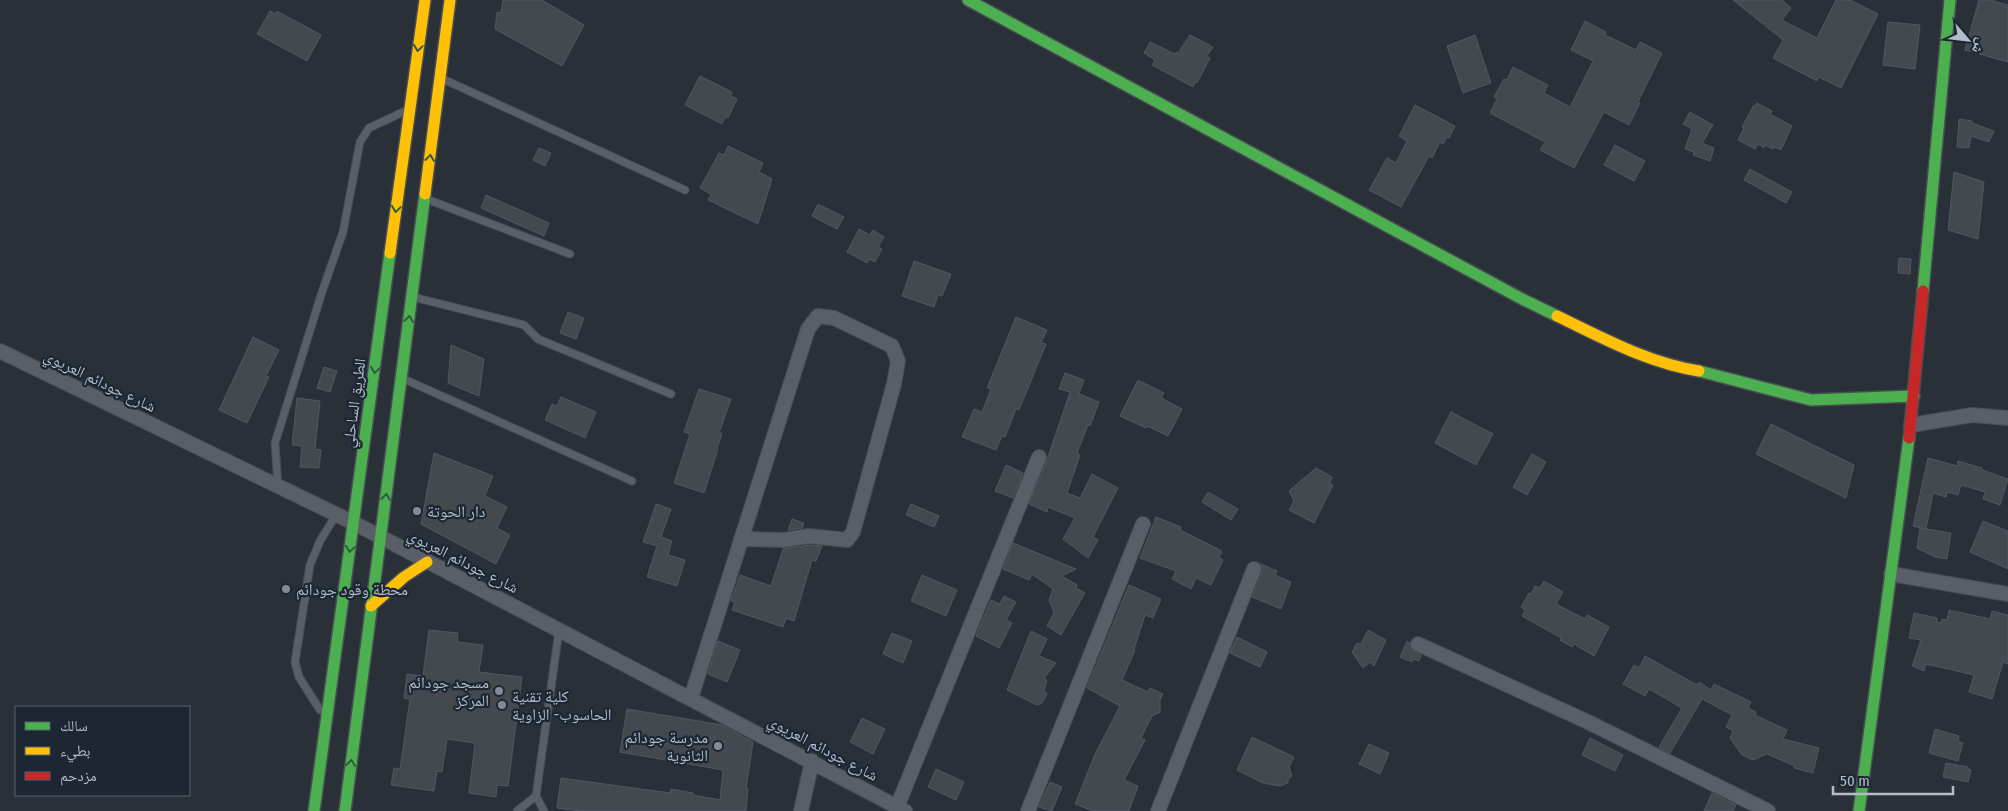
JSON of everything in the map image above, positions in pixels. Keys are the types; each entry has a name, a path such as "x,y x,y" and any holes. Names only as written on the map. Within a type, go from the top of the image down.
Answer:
{"main road":[{"name":"الطريق الساحلي","path":"314,811 425,0"},
{"path":"345,811 450,0"},
{"path":"968,0 1522,299 1634,353 1674,368 1707,372 1755,384 1787,396 1811,400 1914,396"},
{"path":"1859,811 1911,425 1950,0"},
{"path":"371,606 394,584 427,562"}],"street":[{"path":"690,698 808,329 818,316 834,318 892,346 898,361 894,384 853,532 847,540 809,536 784,540 741,539"},
{"name":"شارع جودائم العريوي","path":"0,351 354,523 901,809"},
{"path":"1911,425 1972,416 2008,418"},
{"path":"901,809 1039,457"},
{"path":"1028,811 1143,524"},
{"path":"1158,811 1254,569"},
{"path":"1891,574 2008,594"},
{"path":"1418,644 1588,722 1768,811"},
{"path":"801,811 812,761"}],"lane":[{"path":"440,77 686,190"},
{"path":"278,486 275,443 322,292 343,232 360,142 369,128 410,109"},
{"path":"424,198 570,254"},
{"path":"412,297 524,325 538,339 671,394"},
{"path":"401,378 632,481"},
{"path":"326,718 299,678 295,662 310,565 320,540 336,515"},
{"path":"544,811 536,796 559,630"},
{"path":"517,811 536,796"}],"building":[{"path":"503,0 542,0 584,25 562,66 495,29 497,12 501,13"},
{"path":"1733,0 1782,0 1791,8 1782,20 1817,38 1836,0 1850,0 1878,14 1841,88 1819,77 1817,81 1773,58 1783,40"},
{"path":"1979,0 1990,0 2008,5 2008,62 1965,50"},
{"path":"270,11 276,14 277,11 321,35 307,61 257,34"},
{"path":"1585,21 1606,32 1605,35 1636,50 1640,42 1662,53 1629,125 1604,112 1574,168 1540,150 1545,142 1490,113 1497,99 1494,97 1504,79 1507,80 1513,67 1548,85 1544,93 1570,107 1593,61 1571,50"},
{"path":"1888,22 1920,25 1915,69 1883,65"},
{"path":"1190,35 1213,47 1207,56 1210,58 1193,87 1152,65 1155,60 1144,53 1150,42 1175,54 1176,52 1178,53"},
{"path":"1475,35 1491,83 1463,93 1447,46"},
{"path":"700,76 732,92 731,96 737,99 728,118 725,117 722,124 685,105"},
{"path":"1757,103 1772,111 1770,114 1792,126 1781,150 1765,145 1764,148 1758,144 1755,149 1738,140 1744,128 1742,127"},
{"path":"1415,105 1455,126 1449,138 1447,137 1443,144 1440,142 1432,158 1429,156 1401,207 1369,190 1387,158 1396,163 1407,141 1399,136"},
{"path":"1690,112 1713,125 1702,143 1714,148 1710,161 1693,155 1694,152 1685,149 1692,129 1683,124"},
{"path":"1959,119 1972,121 1972,123 1994,131 1989,142 1971,136 1969,148 1957,147"},
{"path":"1615,145 1645,161 1634,181 1604,165"},
{"path":"728,146 763,163 759,172 772,179 758,224 708,200 711,194 700,188 719,153 724,155"},
{"path":"539,148 551,153 545,166 533,160"},
{"path":"1750,169 1792,192 1786,203 1744,180"},
{"path":"1954,172 1984,182 1978,239 1948,230"},
{"path":"486,195 549,223 544,236 481,208"},
{"path":"818,204 844,217 837,229 812,216"},
{"path":"859,229 870,235 873,230 884,237 878,247 882,249 875,262 869,259 867,263 847,252"},
{"path":"1899,258 1911,259 1910,274 1898,273"},
{"path":"914,261 951,274 942,296 938,295 934,307 902,296"},
{"path":"568,312 584,318 576,339 560,333"},
{"path":"1016,317 1047,330 1041,343 1046,344 1019,410 1016,409 1005,437 1002,436 996,450 962,437 974,409 982,412 991,389 987,388"},
{"path":"253,337 279,350 266,376 269,377 247,423 219,410"},
{"path":"451,345 484,359 479,396 448,383"},
{"path":"324,367 337,371 330,392 317,388"},
{"path":"1065,373 1084,380 1079,394 1099,402 1077,453 1080,455 1067,493 1080,498 1092,474 1118,488 1093,537 1098,540 1088,558 1063,539 1075,518 1048,507 1047,512 1029,504 1047,460 1070,392 1059,389"},
{"path":"1138,380 1164,393 1161,398 1182,409 1168,436 1120,416"},
{"path":"699,389 731,399 719,433 722,433 704,493 674,483 690,434 684,432"},
{"path":"561,397 596,412 585,438 545,420 552,404 557,406"},
{"path":"297,398 320,401 315,449 321,450 319,468 300,467 302,446 292,445"},
{"path":"1451,412 1493,434 1476,465 1435,443"},
{"path":"1771,424 1854,465 1846,498 1756,454"},
{"path":"434,453 493,476 485,496 507,507 497,528 510,535 496,564 421,524"},
{"path":"1532,454 1546,462 1527,495 1513,487"},
{"path":"1928,458 1957,466 1958,461 1982,468 1982,470 2008,479 2000,505 1983,499 1985,492 1961,485 1958,495 1947,492 1946,497 1933,493 1926,529 1913,526"},
{"path":"1006,465 1023,473 1013,498 995,491"},
{"path":"1316,468 1332,477 1330,483 1333,485 1314,523 1289,510 1294,501 1289,491"},
{"path":"1208,492 1238,509 1231,520 1202,502"},
{"path":"656,504 671,509 661,537 672,541 668,555 685,560 677,586 647,577 657,546 643,542"},
{"path":"911,504 939,516 934,527 906,515"},
{"path":"1156,517 1181,527 1180,530 1222,551 1219,558 1223,560 1211,585 1196,578 1191,589 1172,579 1176,571 1140,558"},
{"path":"792,519 804,523 802,528 788,530"},
{"path":"1983,521 2008,531 2008,569 1970,552"},
{"path":"1920,528 1951,533 1947,559 1935,557 1917,548"},
{"path":"1013,543 1076,569 1062,576 1077,585 1076,588 1085,593 1061,635 1047,626 1054,613 1049,600 1053,589 1032,574 1029,580 1003,569"},
{"path":"809,545 822,546 816,561 812,560 794,621 786,618 783,627 732,610 735,602 731,601 740,575 771,586 783,549"},
{"path":"1261,564 1277,571 1275,575 1291,582 1281,609 1252,597 1262,572"},
{"path":"922,575 957,590 946,616 911,601"},
{"path":"1544,581 1563,592 1556,604 1585,619 1587,615 1609,627 1594,656 1574,644 1572,647 1560,640 1561,638 1522,616 1525,610 1521,607 1529,593 1531,594 1535,586 1540,588"},
{"path":"1129,585 1161,599 1153,618 1145,615 1135,650 1122,680 1148,692 1150,688 1163,694 1160,700 1160,712 1152,716 1141,738 1145,740 1124,780 1138,786 1129,811 1093,811 1075,804 1095,754 1120,706 1087,688"},
{"path":"1004,596 1016,602 1006,620 1012,623 999,648 976,636 991,600 1000,604"},
{"path":"1949,610 1990,619 1992,611 2008,615 2008,664 2003,662 1992,699 1969,692 1974,675 1926,664 1924,671 1912,666 1921,640 1909,638 1914,613 1937,618 1937,622 1941,623 1942,619 1947,620"},
{"path":"429,630 458,633 457,642 483,645 479,672 522,677 508,786 497,785 496,797 469,793 475,743 447,739 442,772 437,771 434,791 391,785 394,768 400,769 410,699 404,698 407,674 423,676"},
{"path":"1368,630 1386,640 1374,666 1370,662 1363,668 1352,652 1357,643 1361,644"},
{"path":"1031,631 1047,639 1039,656 1056,663 1044,678 1047,680 1044,691 1047,694 1042,703 1037,705 1007,690"},
{"path":"892,633 912,641 903,663 883,654"},
{"path":"1237,637 1267,652 1260,667 1230,653"},
{"path":"718,641 740,650 727,682 708,674"},
{"path":"1407,641 1410,643 1411,649 1421,655 1419,661 1413,659 1412,662 1400,657"},
{"path":"1645,656 1697,685 1699,682 1711,690 1714,684 1751,702 1748,708 1756,712 1755,715 1787,730 1783,739 1819,748 1813,773 1794,768 1795,766 1767,754 1753,760 1742,755 1730,738 1733,731 1726,727 1732,715 1702,699 1670,753 1659,747 1682,708 1649,689 1645,696 1623,684 1634,665 1639,668"},
{"path":"627,709 722,725 753,742 746,789 748,789 746,811 581,811 557,808 561,778 670,793 671,789 720,800 723,770 620,752"},
{"path":"862,718 885,729 873,754 850,742"},
{"path":"1935,729 1959,736 1958,741 1963,743 1958,761 1929,753"},
{"path":"1252,737 1294,757 1289,767 1292,776 1288,779 1288,783 1280,786 1263,783 1237,770"},
{"path":"1590,738 1623,755 1615,771 1582,755"},
{"path":"1369,744 1389,753 1380,774 1359,764"},
{"path":"1946,763 1968,767 1971,770 1968,782 1943,777"},
{"path":"936,769 964,782 956,800 928,787"},
{"path":"1050,782 1062,787 1052,811 1039,807"},
{"path":"1712,793 1736,805 1733,811 1704,811"}],"traffic: fast":[{"path":"968,0 1522,299 1557,316"},
{"path":"1923,291 1950,0"},
{"path":"345,811 425,194"},
{"path":"314,811 390,253"},
{"path":"1699,371 1811,400 1914,396"},
{"path":"1859,811 1909,438"}],"traffic: slow":[{"path":"390,253 425,0"},
{"path":"425,194 450,0"},
{"path":"1557,316 1644,356 1699,371"},
{"path":"371,606 404,577 427,562"}],"traffic: jam":[{"path":"1909,438 1923,291"}],"place":[{"name":"دار الحوتة","path":"417,511"},
{"name":"محطة وقود جودائم","path":"286,589"},
{"name":"مسجد جودائم المركز","path":"499,691"},
{"name":"كلية تقنية الحاسوب- الزاوية","path":"502,705"},
{"name":"مدرسة جودائم الثانوية","path":"718,746"}]}
